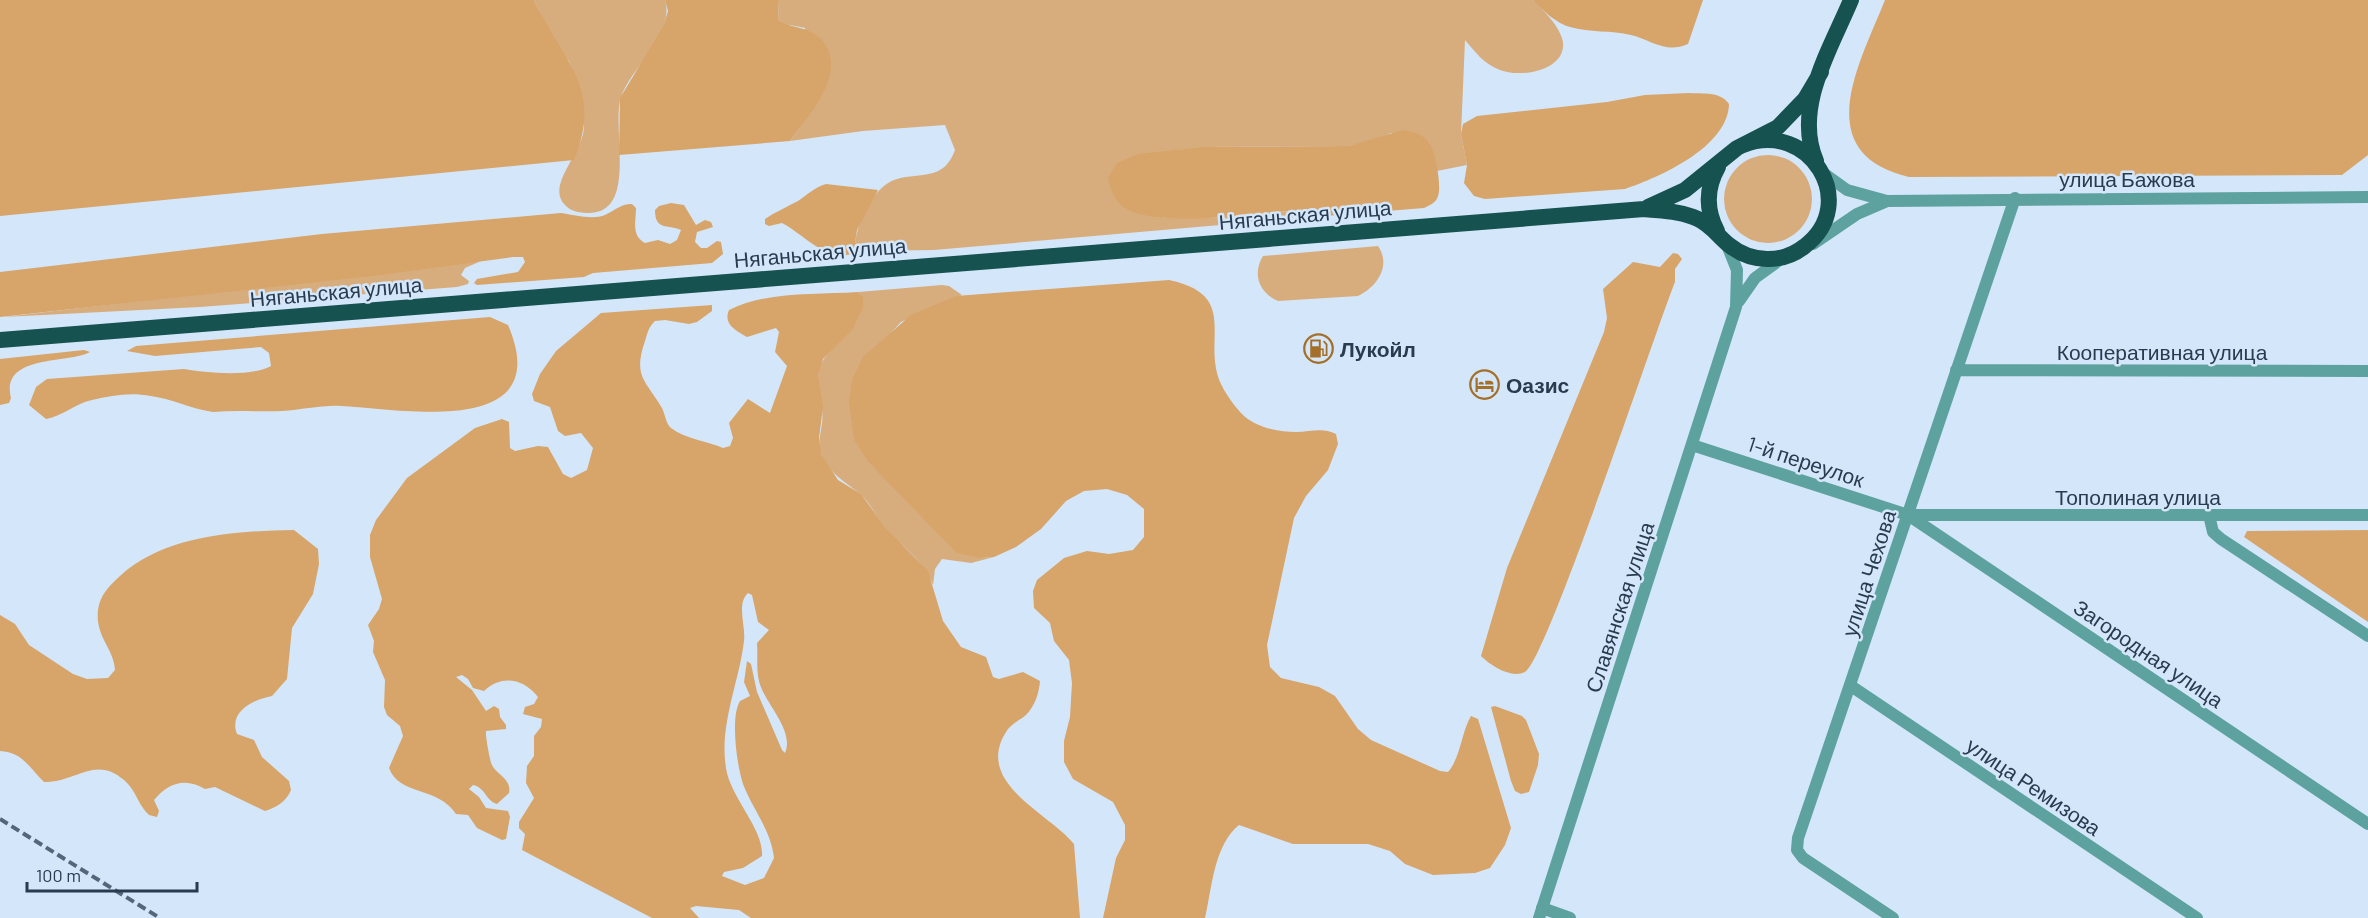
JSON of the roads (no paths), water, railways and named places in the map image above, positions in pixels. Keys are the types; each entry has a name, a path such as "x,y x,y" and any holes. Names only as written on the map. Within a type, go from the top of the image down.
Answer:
{"highway":[{"path":"1644,209 1693,217 1711,227 1737,250 1751,257 1767,259 1791,254 1816,236 1826,215 1828,192 1808,124 1812,100 1821,72 1851,0"},
{"path":"1644,209 1685,190 1743,145 1770,132 1788,119 1805,99 1821,72"},
{"path":"1743,145 1763,140 1784,141 1802,150 1819,167"},
{"path":"1722,162 1712,179 1708,199 1712,219 1723,238"},
{"name":"Няганьская улица","path":"0,340 1644,209"}],"street":[{"path":"1819,167 1847,190 1887,201"},
{"name":"улица Бажова","path":"1887,201 2368,196"},
{"name":"улица Чехова","path":"1893,918 1803,858 1797,850 1798,838 2015,198"},
{"path":"1736,307 1749,284 1767,267 1857,214 1887,201"},
{"path":"1723,238 1737,270 1736,307"},
{"name":"Славянская улица","path":"1540,913 1736,307"},
{"name":"Кооперативная улица","path":"1956,370 2368,371"},
{"name":"1-й переулок","path":"1692,445 1908,515"},
{"name":"Тополиная улица","path":"1908,515 2368,515"},
{"name":"Загородная улица","path":"1908,515 2368,824"},
{"path":"2209,515 2213,532 2221,539 2368,636"},
{"name":"улица Ремизова","path":"1851,687 2197,918"},
{"path":"1540,913 1570,918"}],"railway":[{"path":"0,819 160,918"}],"place":[{"name":"Лукойл","path":"1319,348"},
{"name":"Оазис","path":"1485,384"}]}
